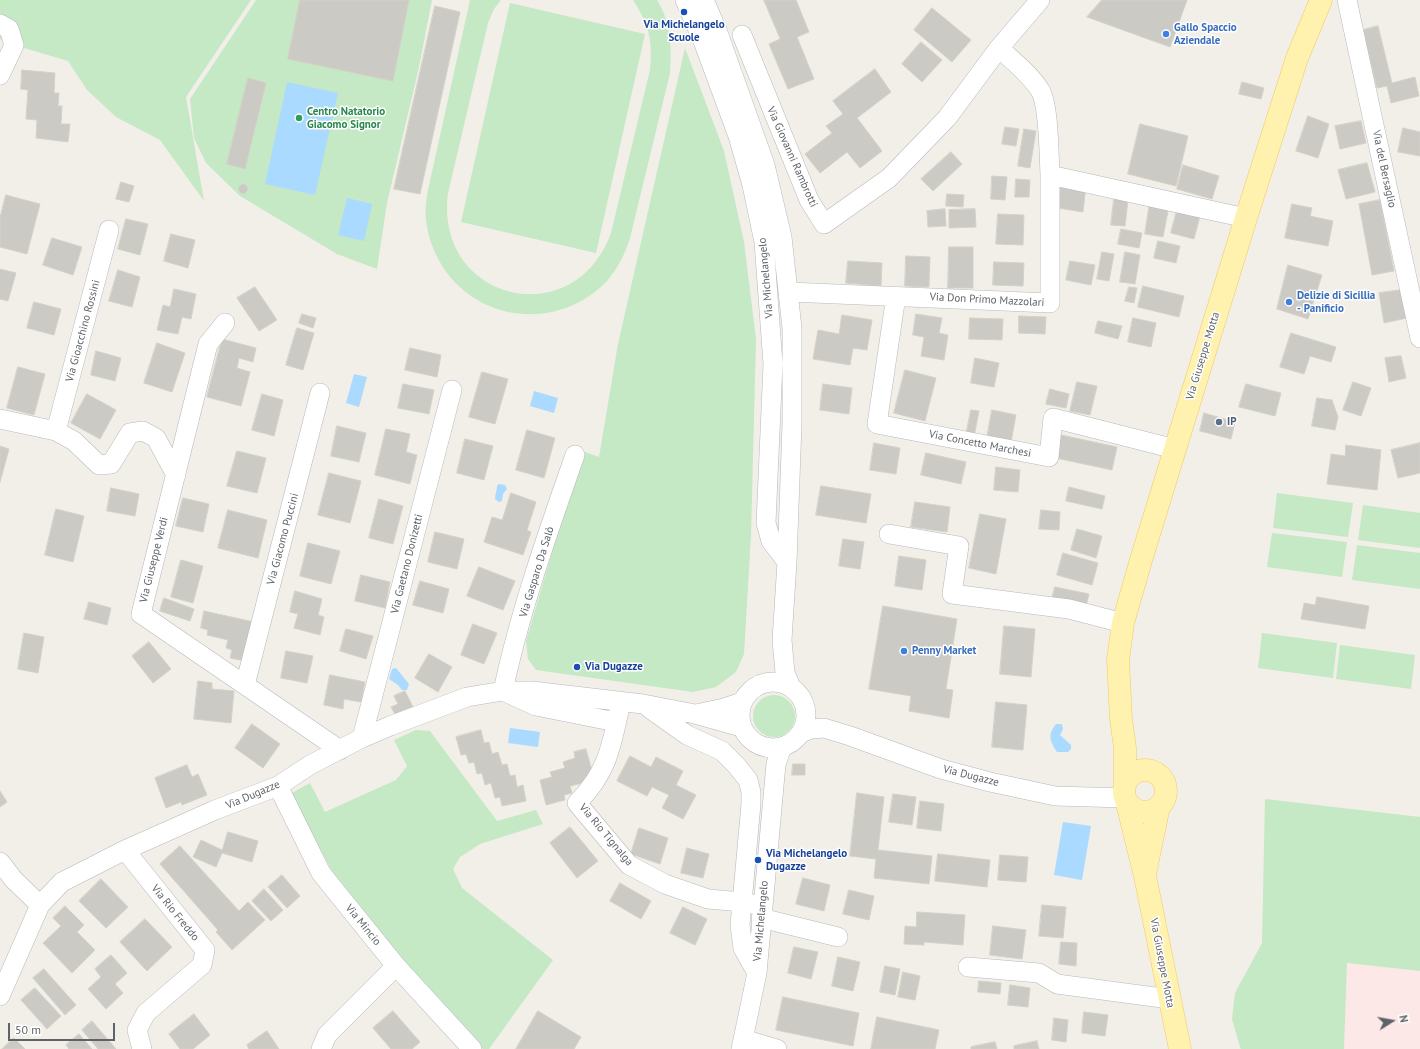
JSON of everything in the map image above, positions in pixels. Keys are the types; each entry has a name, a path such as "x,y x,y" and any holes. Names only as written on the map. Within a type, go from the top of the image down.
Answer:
{"main road":[{"name":"Via Giuseppe Motta","path":"1180,1049 1145,876 1125,793 1125,748 1121,719 1118,660 1123,623 1246,218 1297,58 1321,0"},
{"name":"Via Giuseppe Motta","path":"1121,719 1138,752 1154,772 1161,778 1165,788 1164,800 1159,806 1145,876"},
{"path":"1154,772 1138,771 1129,777 1125,793 1132,808 1143,812 1154,810 1159,806"}],"street":[{"name":"Via Michelangelo","path":"685,0 703,41 738,136 752,185 764,242 773,364 766,523 771,541 787,562"},
{"name":"Via Michelangelo","path":"704,0 717,30 765,165 782,237 792,328 792,417 787,562 782,640 786,673 791,687"},
{"name":"Via Giovanni Rambrotti","path":"742,35 809,200 824,224 889,178 947,118 999,48 1040,0"},
{"name":"Via del Bersaglio","path":"1347,0 1420,338"},
{"path":"0,24 9,29 14,45 0,75"},
{"path":"999,48 1031,78 1040,91 1045,103 1050,175 1246,218"},
{"name":"Via Don Primo Mazzolari","path":"788,292 1050,303 1050,175"},
{"name":"Via Gioacchino Rossini","path":"56,431 109,230"},
{"name":"Via Concetto Marchesi","path":"896,296 877,424 1049,457 1053,418 1175,449"},
{"name":"Via Giuseppe Verdi","path":"225,322 208,344 141,614 340,750"},
{"name":"Via Gaetano Donizetti","path":"362,738 452,390"},
{"name":"Via Giacomo Puccini","path":"245,685 320,393"},
{"path":"0,419 56,431 74,440 99,465 111,464 130,433 143,431 156,438 176,475"},
{"name":"Via Gasparo Da Salò","path":"503,691 527,600 575,455"},
{"path":"889,534 959,546 952,594 1069,609 1123,623"},
{"name":"Via Michelangelo","path":"765,683 782,640"},
{"path":"774,682 791,687 802,699 806,716 800,733 789,744 782,747 774,749 759,746 746,735 742,727 740,711 742,702 752,690 765,683 774,682"},
{"path":"503,691 536,706 616,722"},
{"name":"Via Dugazze","path":"0,996 40,906 62,882 125,850 215,810 278,786 310,765 362,738 467,697 503,691 532,691 643,704 695,714 742,727"},
{"name":"Via Rio Tignalga","path":"620,701 611,747 602,771 586,794 577,803 629,865 665,884 708,899 742,902 762,912 838,937"},
{"name":"Via Dugazze","path":"695,714 724,708 742,702"},
{"name":"Via Dugazze","path":"643,704 687,735 722,751 748,780 751,792 751,804 740,925 743,948 757,973"},
{"name":"Via Dugazze","path":"804,706 850,736"},
{"name":"Via Dugazze","path":"800,733 811,729 824,728 941,769 1055,796 1096,797 1125,793"},
{"name":"Via Michelangelo","path":"759,746 773,792"},
{"name":"Via Michelangelo","path":"742,1044 757,973 776,764 782,747"},
{"name":"Via Mincio","path":"278,786 321,873 396,966 472,1049"},
{"name":"Via Rio Freddo","path":"125,850 205,950 202,965 146,1013 137,1030 142,1049"},
{"path":"0,862 14,880 40,906"},
{"path":"321,1049 327,1035 396,966"},
{"path":"968,967 1039,973 1057,984 1170,999"},
{"path":"742,1044 777,1049"}],"shaded area":[{"path":"1347,963 1420,971 1420,1049 1344,1049"}],"green space":[{"path":"0,0 251,0 186,97 204,201 160,140 116,117 87,90 68,61 14,45 0,39"},
{"name":"Centro Natatorio Giacomo Signor","path":"256,0 432,0 419,67 387,203 377,269 337,254 240,196 206,163 194,138 190,99"},
{"path":"470,0 501,0 494,9 488,23 448,193 449,230 462,259 484,280 510,292 539,294 568,285 593,265 611,233 650,70 651,51 649,34 643,17 633,0 657,0 662,8 668,26 671,54 670,73 626,250 615,271 607,281 589,296 569,307 547,313 525,314 503,311 483,303 464,290 447,273 436,255 431,241 426,216 427,194"},
{"path":"510,3 645,34 596,253 461,222"},
{"path":"685,48 724,151 744,242 756,339 751,535 744,654 736,672 716,687 693,692 536,670 528,659 526,641 563,515 585,452 599,457 618,344"},
{"path":"1277,493 1353,503 1348,537 1273,528"},
{"path":"1363,505 1420,513 1420,548 1358,540"},
{"path":"1272,533 1347,542 1342,577 1267,567"},
{"path":"1357,545 1420,553 1420,589 1352,580"},
{"path":"1262,633 1337,643 1333,678 1258,668"},
{"path":"1340,645 1415,655 1411,689 1336,679"},
{"path":"770,695 778,695 786,698 792,704 795,716 792,728 786,734 778,737 770,737 762,734 756,728 753,720 753,712 756,704 762,698"},
{"path":"416,730 430,731 497,821 536,810 543,824 480,844 460,857 453,869 462,888 553,960 489,1049 483,1049 412,970 337,880 290,794 310,783 325,812 396,780 407,766 394,740"},
{"path":"1265,799 1420,817 1420,971 1347,963 1344,1049 1241,1049 1240,1047 1232,1019 1235,993 1262,943"}],"water":[{"path":"287,82 338,93 315,195 265,184"},
{"path":"347,198 372,204 364,241 338,235"},
{"path":"354,374 367,377 359,407 346,403"},
{"path":"534,391 558,398 554,413 530,406"},
{"path":"499,484 505,485 507,489 503,494 502,501 499,502 495,499 497,486"},
{"path":"396,668 409,684 407,690 402,690 398,685 389,679 392,669"},
{"path":"1056,724 1062,724 1063,729 1060,735 1071,745 1071,749 1068,752 1057,752 1050,738 1051,731"},
{"path":"510,728 540,732 538,747 508,743"},
{"path":"1063,822 1091,826 1082,880 1054,875"}],"building":[{"path":"300,0 409,0 393,81 288,59"},
{"path":"764,0 796,0 809,32 797,37 814,79 788,89 769,44 780,39"},
{"path":"1102,0 1187,0 1170,47 1087,17"},
{"path":"435,6 460,12 420,194 394,189"},
{"path":"932,8 971,40 952,62 914,30"},
{"path":"1378,26 1392,83 1415,77 1419,96 1391,103 1387,86 1377,88 1363,30"},
{"path":"921,42 942,60 922,82 902,64"},
{"path":"875,69 891,92 857,118 882,151 860,168 847,152 820,173 805,154 832,133 826,126 843,114 833,101"},
{"path":"22,70 55,73 54,93 59,93 58,106 62,106 61,124 70,124 68,142 36,138 37,120 26,119 28,90 21,89"},
{"path":"248,78 266,83 245,169 227,164"},
{"path":"1242,82 1264,88 1261,99 1239,94"},
{"path":"1308,116 1329,124 1318,158 1296,151"},
{"path":"1361,121 1366,143 1340,149 1335,126"},
{"path":"1140,124 1188,136 1176,186 1128,174"},
{"path":"1005,127 1019,129 1016,146 1002,144"},
{"path":"1403,128 1420,132 1420,156 1398,152"},
{"path":"1024,129 1036,131 1030,168 1018,166"},
{"path":"951,152 962,164 933,191 921,179"},
{"path":"1367,163 1375,192 1346,199 1338,170"},
{"path":"1183,165 1219,176 1212,199 1177,189"},
{"path":"992,176 1007,177 1005,200 991,199"},
{"path":"1016,179 1030,180 1029,197 1015,197"},
{"path":"121,182 134,186 129,202 116,199"},
{"path":"1061,182 1086,185 1083,212 1058,208"},
{"path":"243,184 248,189 243,194 238,189"},
{"path":"947,194 964,195 963,207 946,206"},
{"path":"6,195 40,204 27,254 0,247 0,218"},
{"path":"1114,199 1128,200 1125,226 1111,225"},
{"path":"1380,200 1394,271 1372,275 1359,204"},
{"path":"1150,202 1169,206 1163,237 1145,234"},
{"path":"1292,204 1312,208 1310,216 1333,221 1328,246 1285,238"},
{"path":"945,209 946,226 928,227 927,211"},
{"path":"975,209 976,227 949,228 949,210"},
{"path":"1177,210 1200,216 1194,239 1171,233"},
{"path":"998,214 1024,215 1023,245 996,244"},
{"path":"126,219 148,224 140,255 118,249"},
{"path":"1121,229 1142,233 1139,248 1118,244"},
{"path":"171,234 195,240 188,268 164,261"},
{"path":"52,238 82,247 73,275 43,265"},
{"path":"1158,241 1180,246 1176,263 1154,258"},
{"path":"949,247 973,247 973,288 948,288"},
{"path":"1102,252 1114,254 1109,281 1097,279"},
{"path":"1125,252 1140,255 1135,284 1120,282"},
{"path":"906,256 930,257 929,287 905,286"},
{"path":"848,261 882,263 881,286 846,283"},
{"path":"1070,261 1095,265 1091,285 1066,280"},
{"path":"994,262 1024,263 1023,286 993,285"},
{"path":"1288,265 1322,275 1308,319 1277,309"},
{"path":"0,269 16,273 8,301 0,299"},
{"path":"118,270 140,277 132,307 109,301"},
{"path":"1143,286 1184,296 1179,317 1138,307"},
{"path":"255,287 277,320 259,331 237,298"},
{"path":"1129,287 1137,288 1134,303 1125,301"},
{"path":"174,289 196,294 191,319 182,317 178,334 157,330 163,305 170,307"},
{"path":"1402,290 1407,318 1384,323 1379,293"},
{"path":"34,302 61,309 54,335 27,328"},
{"path":"302,314 316,318 313,328 299,323"},
{"path":"916,314 942,318 939,333 948,335 944,360 921,356 924,337 913,335"},
{"path":"842,315 872,320 867,350 853,348 850,365 813,359 818,330 839,334"},
{"path":"1019,316 1046,317 1045,334 1019,333"},
{"path":"970,318 1003,319 1002,340 969,339"},
{"path":"1133,318 1156,323 1151,347 1128,342"},
{"path":"1098,321 1122,326 1118,339 1095,333"},
{"path":"297,328 314,333 303,370 286,365"},
{"path":"1291,333 1336,347 1331,362 1310,356 1304,374 1280,367"},
{"path":"222,339 256,348 253,362 239,358 237,368 250,372 241,406 207,397"},
{"path":"157,343 185,353 172,392 144,383"},
{"path":"410,348 441,355 437,377 405,370"},
{"path":"96,351 121,358 115,381 91,375"},
{"path":"1401,356 1406,378 1389,382 1385,358"},
{"path":"975,358 999,363 994,387 971,383"},
{"path":"18,367 45,374 34,415 7,408"},
{"path":"905,370 936,378 925,421 894,413"},
{"path":"482,372 508,379 495,424 469,417"},
{"path":"1077,382 1097,386 1090,415 1070,411"},
{"path":"1353,382 1371,388 1361,416 1343,410"},
{"path":"403,384 434,390 429,414 398,408"},
{"path":"823,384 852,388 849,414 820,410"},
{"path":"1246,384 1281,393 1275,416 1239,407"},
{"path":"1050,389 1069,394 1066,408 1046,404"},
{"path":"87,394 116,410 100,439 71,423"},
{"path":"262,394 283,400 274,436 252,430"},
{"path":"1317,398 1332,400 1338,417 1335,430 1312,426"},
{"path":"971,410 979,411 974,437 966,435"},
{"path":"992,410 1016,415 1011,442 987,438"},
{"path":"1204,413 1235,422 1231,439 1200,431"},
{"path":"337,426 366,433 359,462 331,456"},
{"path":"386,429 410,434 406,452 417,455 410,484 375,475"},
{"path":"527,430 555,438 544,478 516,470"},
{"path":"1061,435 1117,447 1112,470 1056,458"},
{"path":"465,439 493,446 484,480 457,473"},
{"path":"874,443 900,448 896,474 870,470"},
{"path":"1420,443 1420,473 1398,478 1391,450"},
{"path":"1346,445 1381,450 1377,490 1327,484 1331,454 1345,456"},
{"path":"0,446 9,449 0,482"},
{"path":"237,451 266,458 257,493 227,486"},
{"path":"926,453 966,462 961,484 921,475"},
{"path":"996,467 1020,470 1018,492 994,490"},
{"path":"329,473 361,481 350,523 318,515"},
{"path":"821,486 871,494 866,523 816,515"},
{"path":"1069,487 1105,496 1102,509 1066,501"},
{"path":"111,488 139,494 135,516 107,511"},
{"path":"511,493 536,502 527,530 531,532 523,555 484,542 492,517 502,520"},
{"path":"183,498 209,504 203,532 176,526"},
{"path":"379,499 403,506 393,544 369,538"},
{"path":"915,502 950,507 947,532 911,527"},
{"path":"56,509 84,516 73,562 45,555"},
{"path":"228,510 267,520 258,558 218,548"},
{"path":"1041,510 1060,512 1059,530 1039,529"},
{"path":"980,514 1006,519 996,574 969,568"},
{"path":"1077,529 1102,536 1096,558 1071,550"},
{"path":"435,532 464,539 457,569 428,562"},
{"path":"843,539 864,542 860,569 839,566"},
{"path":"308,543 340,551 331,584 300,576"},
{"path":"1063,553 1098,563 1092,585 1057,575"},
{"path":"899,556 926,560 922,590 895,586"},
{"path":"181,560 203,566 193,603 171,597"},
{"path":"479,567 515,581 503,610 467,596"},
{"path":"361,575 390,582 385,608 355,601"},
{"path":"420,581 449,589 443,613 413,605"},
{"path":"1055,587 1089,594 1086,606 1052,599"},
{"path":"295,591 322,599 318,615 324,617 320,635 294,628 298,614 290,612"},
{"path":"1317,597 1369,606 1365,629 1301,619 1304,603 1315,605"},
{"path":"164,598 194,609 190,621 160,611"},
{"path":"89,602 111,608 107,625 84,619"},
{"path":"883,606 957,619 946,689 953,690 949,718 909,711 911,696 869,689"},
{"path":"204,611 254,622 245,661 230,658 232,650 226,648 228,640 207,635 208,630 201,628"},
{"path":"473,624 497,633 484,664 461,655"},
{"path":"1004,626 1035,629 1031,677 1000,674"},
{"path":"346,629 373,636 366,659 340,651"},
{"path":"24,633 44,637 38,673 18,669"},
{"path":"149,642 171,669 153,683 132,656"},
{"path":"286,651 313,656 307,683 281,678"},
{"path":"429,654 452,667 438,692 415,678"},
{"path":"330,675 365,682 361,702 344,699 343,709 324,705"},
{"path":"198,681 212,683 212,689 234,691 231,723 194,719"},
{"path":"405,691 414,709 397,718 391,707 398,704 394,696"},
{"path":"996,702 1027,705 1023,750 992,747"},
{"path":"252,724 280,744 263,768 235,748"},
{"path":"481,730 484,743 489,742 492,754 498,752 502,765 507,764 510,776 515,775 517,787 523,785 526,801 502,806 500,797 495,798 491,783 485,785 482,773 477,774 474,762 469,763 466,754 461,755 456,737"},
{"path":"586,749 593,775 585,777 587,782 570,786 572,793 564,795 565,800 546,805 540,780 552,777 550,772 565,768 563,762 575,758 574,752"},
{"path":"630,756 651,767 656,757 683,771 676,785 696,795 683,819 662,808 669,795 652,787 647,796 617,781"},
{"path":"793,764 805,764 805,775 792,775"},
{"path":"187,765 192,777 198,774 207,795 182,805 181,802 166,808 155,778"},
{"path":"0,791 7,802 0,807"},
{"path":"857,793 884,797 878,850 932,856 929,884 874,878 876,859 850,856"},
{"path":"893,794 916,797 912,825 889,822"},
{"path":"920,801 944,804 941,831 917,828"},
{"path":"570,827 598,861 577,878 550,843"},
{"path":"639,828 668,838 660,864 631,854"},
{"path":"228,832 258,841 252,862 222,853 216,867 193,857 201,840 222,850"},
{"path":"180,846 239,911 248,902 265,920 232,950 216,932 218,930 160,864"},
{"path":"687,848 709,854 703,878 681,873"},
{"path":"938,854 990,860 987,887 935,881"},
{"path":"1000,855 1028,857 1026,882 998,880"},
{"path":"282,875 300,896 287,908 268,887"},
{"path":"803,878 830,885 824,911 796,904"},
{"path":"101,879 128,907 106,928 79,901"},
{"path":"620,883 651,901 641,919 610,901"},
{"path":"264,889 283,910 271,921 252,901"},
{"path":"849,890 874,896 869,920 843,914"},
{"path":"1042,905 1066,907 1063,938 1039,936"},
{"path":"65,906 84,925 77,932 95,950 72,973 43,943 61,926 53,918"},
{"path":"683,907 707,919 695,945 670,933"},
{"path":"917,912 965,915 963,945 924,942 924,945 904,944 905,926 916,927"},
{"path":"145,919 172,947 147,971 120,942"},
{"path":"993,926 1026,930 1022,959 990,955"},
{"path":"1061,942 1077,943 1076,966 1059,964"},
{"path":"794,947 818,952 811,979 788,973"},
{"path":"111,955 127,973 115,984 123,993 106,1009 88,989 101,977 95,969"},
{"path":"838,957 860,962 853,991 832,986"},
{"path":"885,966 900,969 895,995 880,992"},
{"path":"44,969 76,1005 65,1015 33,978"},
{"path":"903,972 920,976 915,1000 898,997"},
{"path":"979,981 1001,983 1000,994 978,992"},
{"path":"1010,985 1030,988 1028,1007 1008,1005"},
{"path":"35,988 61,1016 47,1029 21,1000"},
{"path":"783,997 859,1013 853,1046 776,1030"},
{"path":"393,1011 420,1042 412,1049 391,1049 373,1028"},
{"path":"538,1011 581,1037 574,1049 516,1049"},
{"path":"1084,1012 1108,1015 1105,1036 1082,1033"},
{"path":"194,1014 210,1035 193,1049 180,1049 169,1034"},
{"path":"877,1017 939,1030 935,1049 871,1049"},
{"path":"1054,1018 1068,1020 1066,1042 1052,1040"},
{"path":"92,1021 116,1049 98,1049 82,1030"},
{"path":"267,1031 279,1049 249,1049 247,1045"},
{"path":"79,1034 92,1049 69,1049 66,1045"},
{"path":"14,1038 25,1049 2,1049"},
{"path":"1037,1041 1039,1049 1014,1049 1014,1046"},
{"path":"995,1042 997,1049 971,1049 971,1047"}],"place":[{"name":"Via Michelangelo Scuole","path":"684,12"},
{"name":"Gallo Spaccio Aziendale","path":"1166,34"},
{"name":"Centro Natatorio Giacomo Signor","path":"299,118"},
{"name":"Delizie di Sicillia - Panificio","path":"1289,302"},
{"name":"IP","path":"1219,422"},
{"name":"Penny Market","path":"904,651"},
{"name":"Via Dugazze","path":"577,667"},
{"name":"Via Michelangelo Dugazze","path":"758,860"}]}
